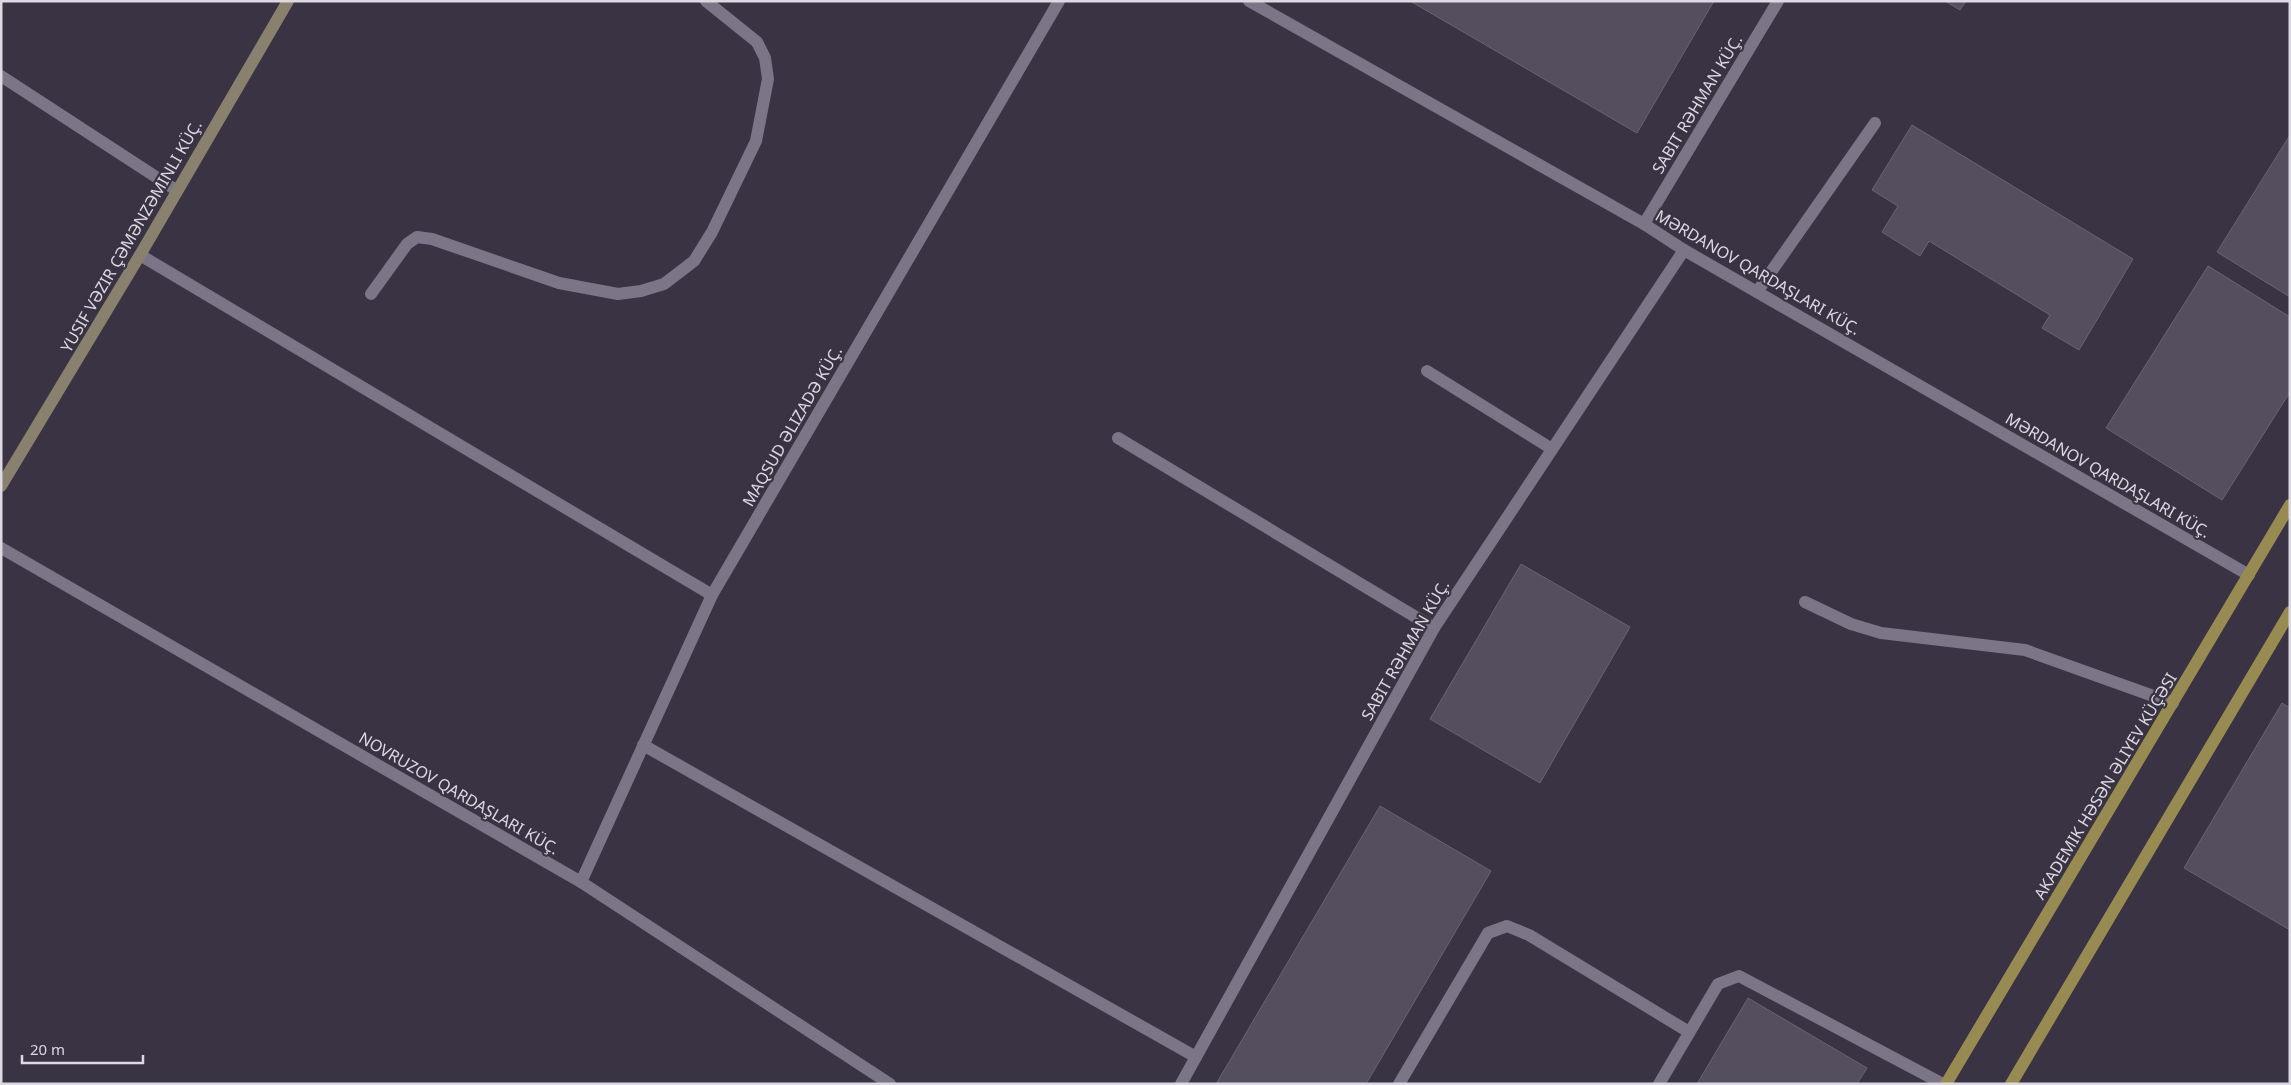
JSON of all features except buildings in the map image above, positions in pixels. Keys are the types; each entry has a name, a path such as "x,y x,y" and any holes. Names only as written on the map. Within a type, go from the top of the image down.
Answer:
{"main road":[{"name":"YUSIF VƏZIR ÇƏMƏNZƏMINLI KÜÇ.","path":"1,486 140,255 176,190 288,1"},
{"name":"AKADEMIK HƏSƏN ƏLIYEV KÜÇƏSI","path":"1946,1084 2290,505"},
{"path":"2011,1084 2290,612"}],"street":[{"path":"371,294 406,244 417,237 432,240 560,282 618,294 641,291 664,284 694,261 712,232 756,141 768,79 765,58 757,42 706,1"},
{"name":"MAQSUD ƏLIZADƏ KÜÇ.","path":"580,882 712,595 1059,1"},
{"path":"1249,1 1644,224 1684,250 2249,575"},
{"name":"SABIT RƏHMAN KÜÇ.","path":"1644,224 1778,1"},
{"path":"1,76 176,190"},
{"path":"1757,292 1875,123"},
{"name":"SABIT RƏHMAN KÜÇ.","path":"1181,1084 1434,628 1684,250"},
{"path":"140,255 712,595"},
{"path":"1427,371 1552,449"},
{"path":"1118,438 1434,628"},
{"path":"1,548 580,882 890,1084"},
{"path":"1806,602 1851,624 1882,633 2025,650 2173,703"},
{"path":"643,745 1196,1057"},
{"path":"1399,1084 1488,933 1507,926 1529,935 1689,1032"},
{"path":"1659,1084 1718,984 1739,976 1943,1084"}]}
